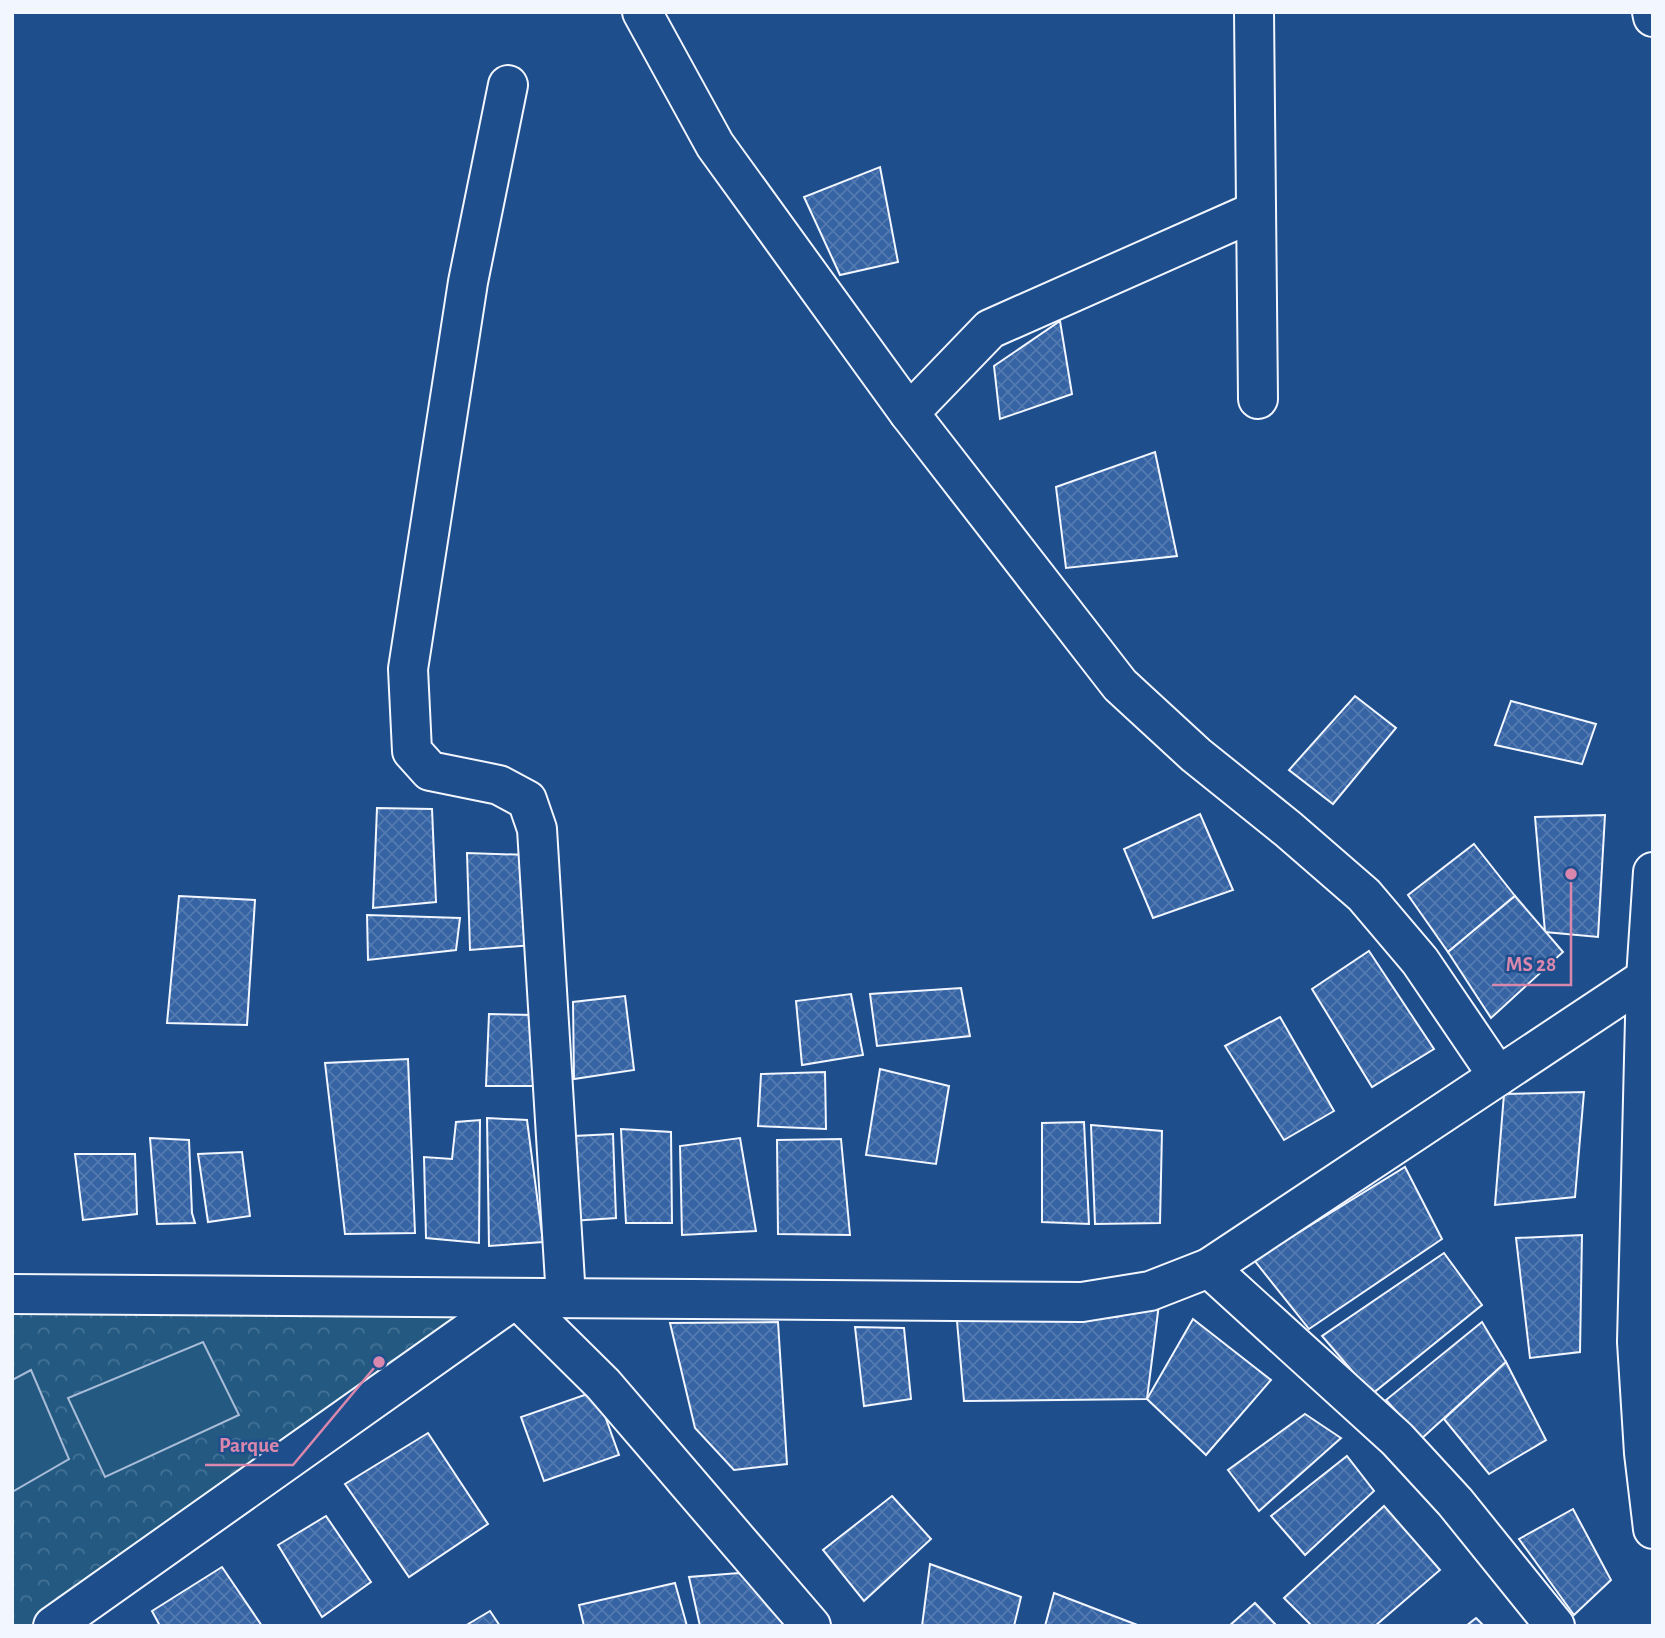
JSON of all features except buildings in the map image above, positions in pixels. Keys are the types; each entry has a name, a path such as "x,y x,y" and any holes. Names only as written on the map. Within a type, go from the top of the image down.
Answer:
{"street":[{"path":"642,12 715,145 909,413 1120,685 1196,755 1364,895 1420,961 1498,1076"},
{"path":"1254,12 1258,399"},
{"path":"508,85 468,282 408,669 411,737 412,751 430,771 499,785 527,800 537,829 566,1298"},
{"path":"909,413 990,329 1256,211"},
{"path":"1652,888 1646,978 1637,1342 1644,1453 1653,1529"},
{"path":"12,1294 1082,1302 1150,1291 1209,1268 1646,978"},
{"path":"1209,1268 1397,1439 1455,1502 1555,1626"},
{"path":"53,1626 516,1298"},
{"path":"516,1298 603,1384 811,1626"}],"green space":[{"path":"340,1309 472,1317 34,1626 12,1626 12,1311"},
{"path":"203,1342 239,1415 105,1477 68,1398"},
{"path":"31,1370 69,1459 12,1492 12,1380"}],"place":[{"name":"MS 28","path":"1571,874"},
{"name":"Parque","path":"379,1362"}]}
